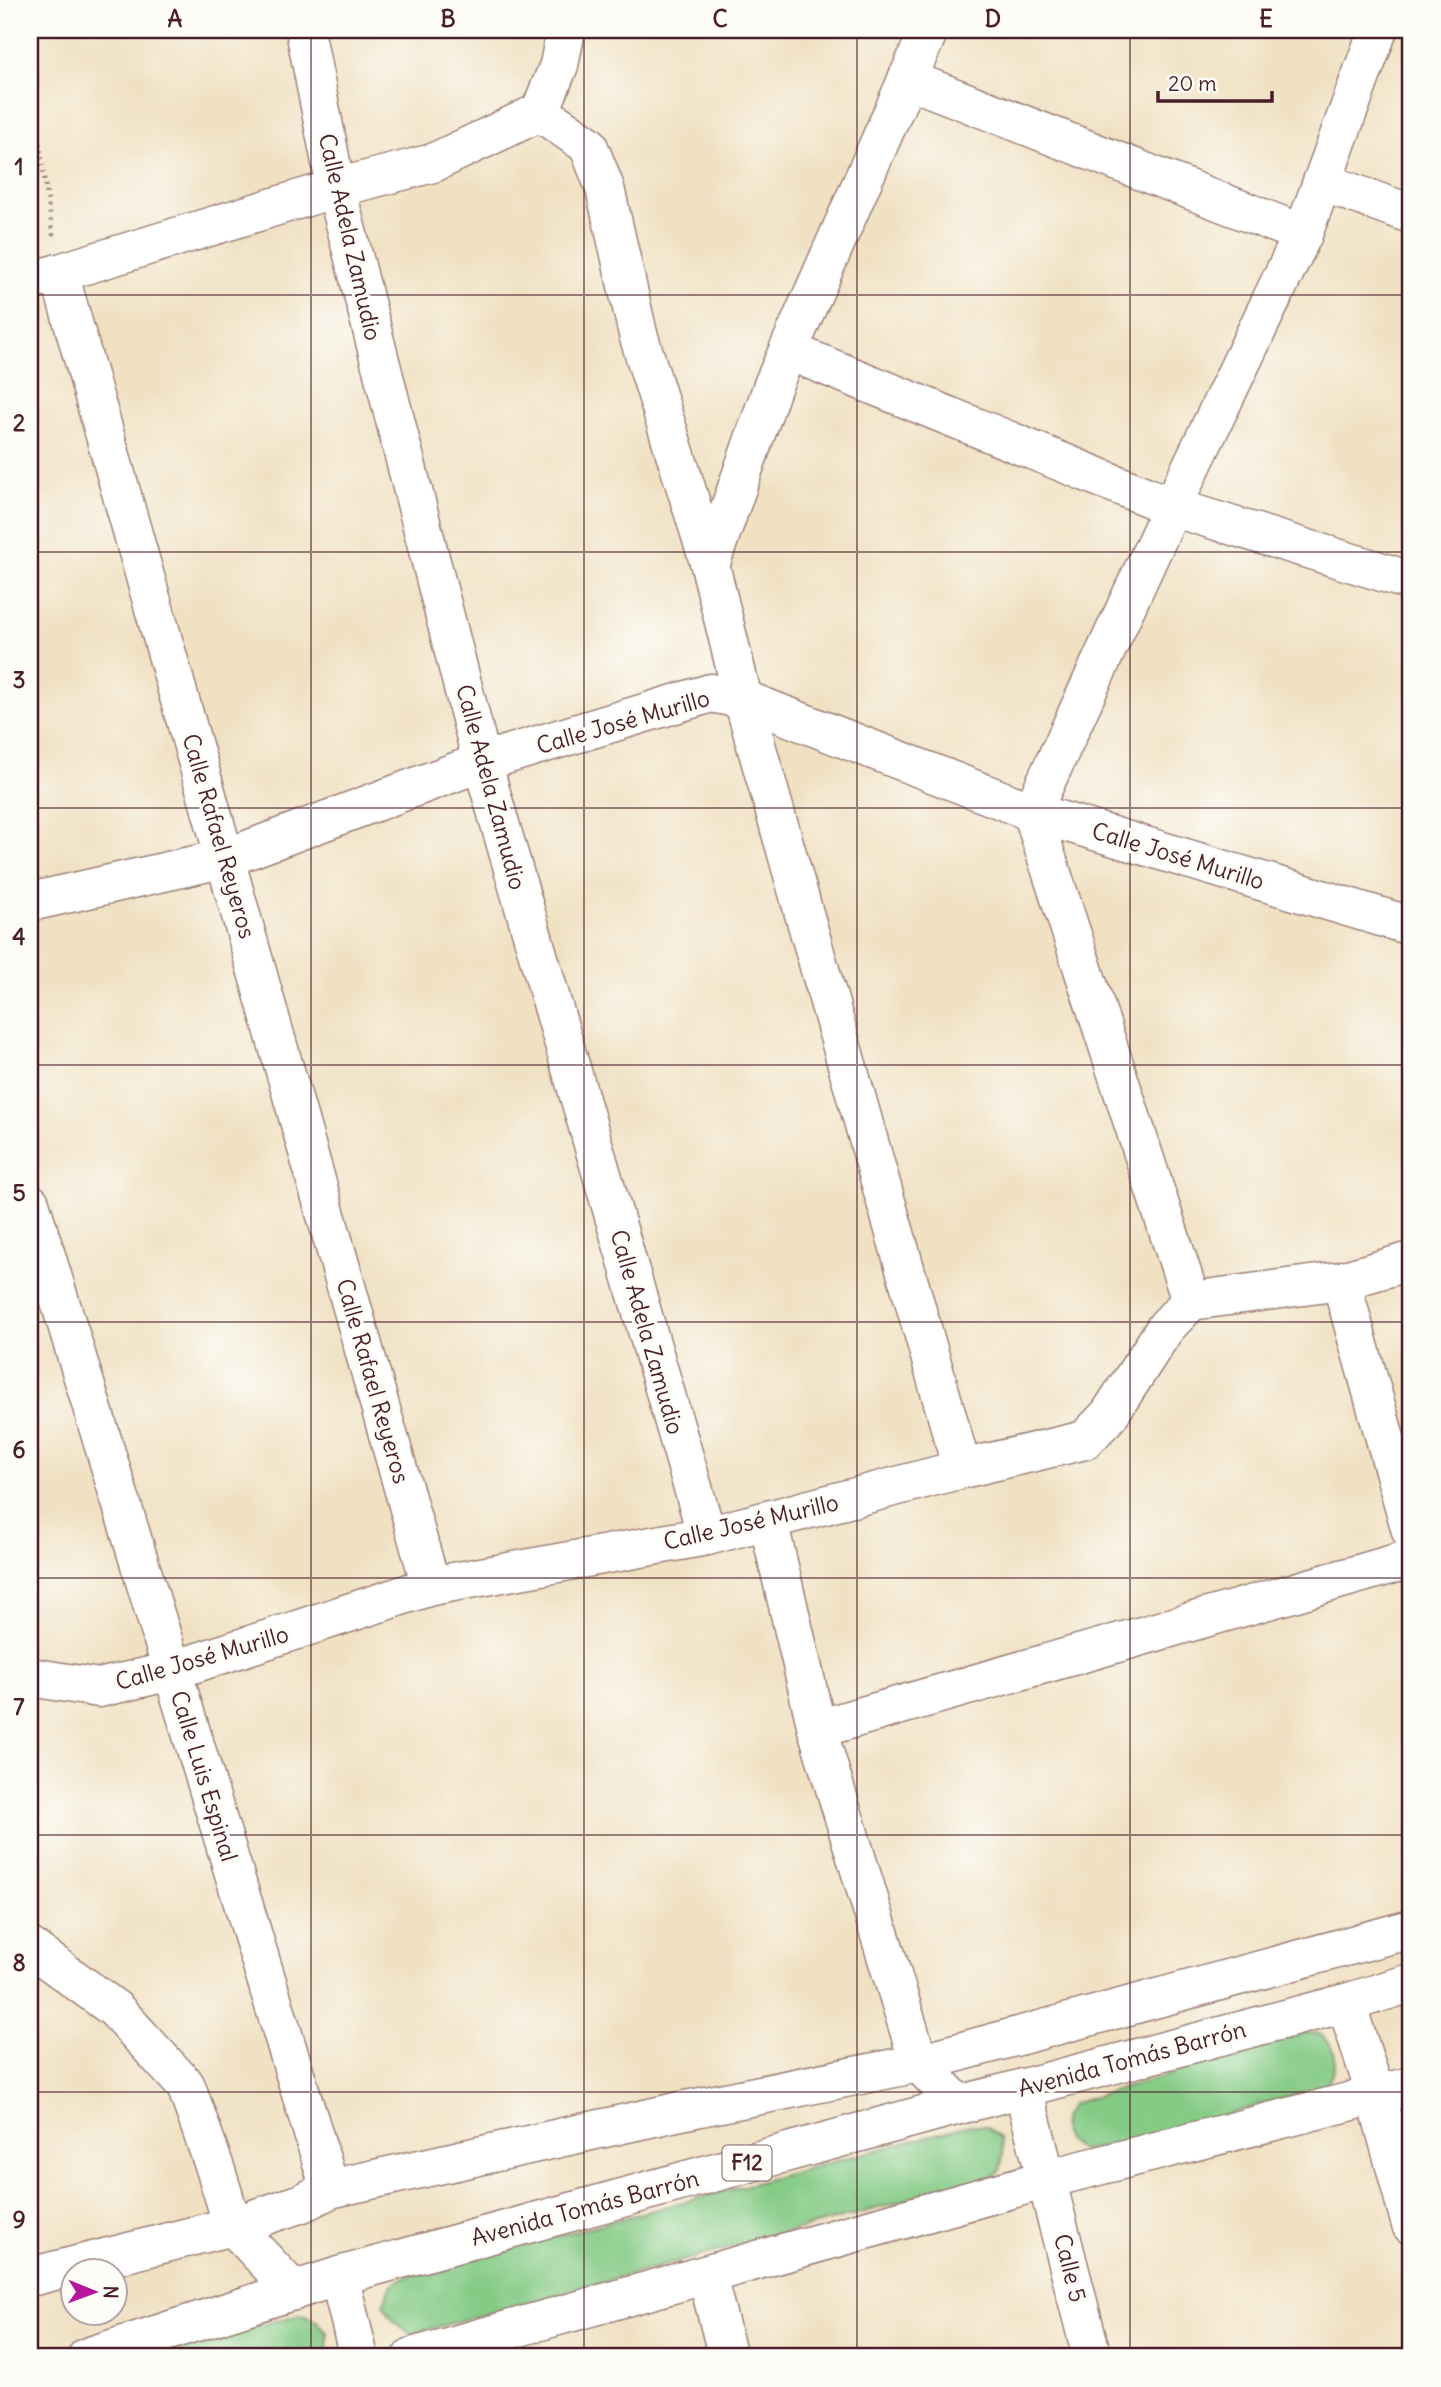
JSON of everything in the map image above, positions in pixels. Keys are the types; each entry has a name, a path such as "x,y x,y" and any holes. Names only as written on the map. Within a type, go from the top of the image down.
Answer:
{"street":[{"name":"Calle Adela Zamudio","path":"305,30 336,188 482,762 707,1536"},
{"path":"44,277 336,188 433,163 540,112 559,65 566,30"},
{"path":"710,565 774,385 929,30"},
{"path":"1378,30 1303,233 1172,507 1032,812 1191,1301 1340,1281 1411,1261"},
{"path":"907,79 1303,233"},
{"path":"540,112 588,145 605,188 638,334 710,565 743,699 962,1469"},
{"path":"1322,183 1411,214"},
{"name":"Calle Rafael Reyeros","path":"44,277 226,858 430,1586"},
{"path":"789,351 1172,507 1411,581"},
{"name":"Calle José Murillo","path":"30,902 226,858 482,762 711,693 743,699 1032,812 1411,926"},
{"name":"Calle Luis Espinal","path":"30,1203 330,2189"},
{"path":"1340,1281 1411,1531"},
{"name":"Calle José Murillo","path":"30,1677 99,1688 172,1671 430,1586 707,1536 962,1469 1085,1440 1109,1415 1166,1327 1191,1301"},
{"path":"768,1520 817,1729 919,2063 959,2105"},
{"path":"817,1729 1411,1559"},
{"path":"30,2277 233,2226 302,2203 330,2189 681,2111 919,2063 1411,1929"},
{"path":"30,1947 115,2009 186,2086 233,2226 294,2291"},
{"name":"Avenida Tomás Barrón","path":"87,2357 339,2276 959,2105 1346,2003 1411,1983"},
{"path":"1346,2003 1393,2091 1411,2225"},
{"name":"Calle 5","path":"1023,2088 1093,2357"},
{"path":"412,2357 1047,2179 1393,2091"},
{"path":"339,2276 359,2357"},
{"path":"707,2276 728,2357"}],"path":[{"path":"30,81 44,277"}],"green space":[{"path":"1307,2033 1320,2034 1334,2052 1334,2070 1327,2085 1196,2124 1084,2151 1069,2142 1062,2132 1063,2119 1072,2104"},
{"path":"970,2125 986,2126 1000,2138 1003,2154 1000,2171 990,2178 411,2334 394,2321 383,2304 392,2285 405,2277"},
{"path":"300,2314 317,2321 328,2333 327,2353 322,2357 152,2357"}]}
